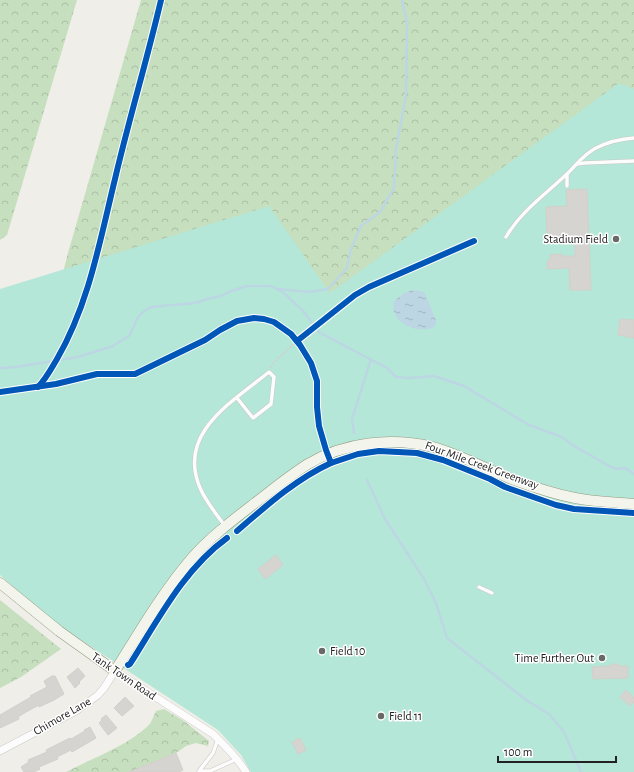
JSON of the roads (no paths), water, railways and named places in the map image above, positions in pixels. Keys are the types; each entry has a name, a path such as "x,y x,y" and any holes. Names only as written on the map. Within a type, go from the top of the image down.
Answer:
{"street":[{"path":"115,671 179,574 201,548 287,479 318,459 351,447 388,442 435,448 517,481 561,495 585,500 634,504"},
{"name":"Tank Town Road","path":"0,582 59,631 115,671 204,728 218,739 237,759 246,772"},
{"name":"Chimore Lane","path":"0,751 76,711 92,700 104,688 115,671"}],"lane":[{"path":"506,237 520,218 544,193 567,174 588,153 606,143 615,140 634,138"},
{"path":"576,165 584,162 634,161"},
{"path":"567,174 567,186"},
{"path":"226,527 202,492 197,480 195,457 197,444 207,425 237,398 269,372 274,377 271,404 252,418 237,398"},
{"path":"479,587 492,593"},
{"path":"198,772 213,753 218,739"},
{"path":"198,772 210,771 237,759"}],"water":[{"path":"413,290 425,293 436,320 436,324 433,328 411,328 402,323 396,316 393,306 394,301 404,293"}],"waterway":[{"path":"277,289 309,292 328,289 347,268 351,249 361,226 380,212 394,188 396,149 406,96 407,22 402,0"},
{"path":"0,368 16,367 78,357 113,346 130,335 138,317 151,307 195,303 221,296 247,286 271,286 284,293 304,312 319,332 387,368 396,377 410,378 434,376 464,386 529,425 562,437 571,444 611,467 617,469 626,468 634,474"},
{"path":"354,433 352,419 371,359"},
{"path":"367,480 385,519 424,579 436,603 447,638 526,700 549,714 564,732 581,772"}],"place":[{"name":"Stadium Field","path":"616,239"},
{"name":"Field 10","path":"322,651"},
{"name":"Time Further Out","path":"602,658"},
{"name":"Field 11","path":"381,716"}]}
